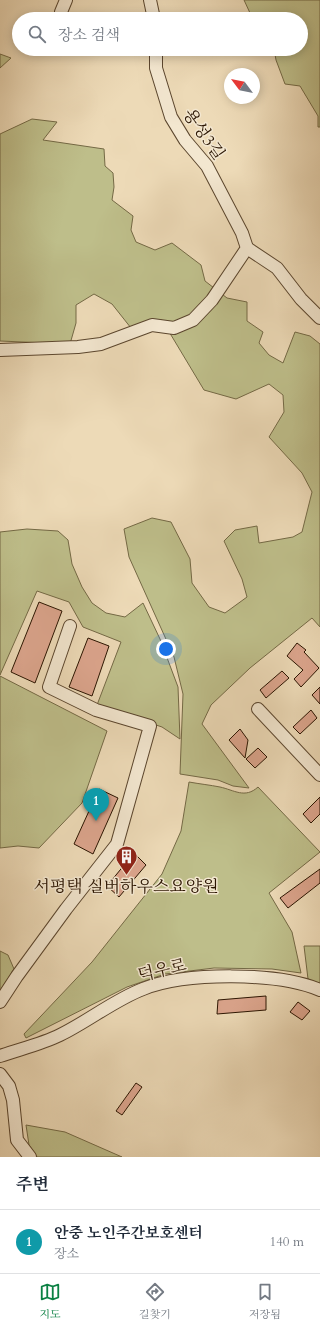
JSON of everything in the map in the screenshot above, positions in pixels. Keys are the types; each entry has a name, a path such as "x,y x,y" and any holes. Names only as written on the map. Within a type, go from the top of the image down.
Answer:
{"street":[{"path":"62,12 66,0"},
{"path":"150,0 153,12"},
{"name":"용성3길","path":"156,56 156,68 171,117 185,140 207,166 242,233 247,248"},
{"path":"0,350 78,347 101,344 152,325 174,328 193,320 212,300 247,248 277,268 301,299 320,318"},
{"path":"0,1002 66,909 117,844 150,726 96,710 49,687 70,626"},
{"path":"258,709 320,775"},
{"name":"덕우로","path":"0,1056 59,1035 143,989 165,983 225,976 278,980 320,990"},
{"path":"0,1074 9,1086 13,1100 17,1140 30,1157"}],"green space":[{"path":"244,0 320,0 320,127 318,127 318,116 300,86 285,84 275,56 308,56 308,12 250,12"},
{"path":"0,54 11,58 0,68"},
{"path":"32,119 57,122 43,140 104,149 105,166 113,173 114,187 112,200 133,216 131,230 136,242 155,250 172,243 201,265 205,281 227,298 247,302 247,321 263,332 259,343 269,355 283,363 295,332 310,336 320,344 320,627 312,618 250,668 211,705 202,724 249,788 233,786 218,780 180,774 183,694 174,657 129,557 124,529 152,518 171,522 190,559 192,583 209,607 225,613 247,597 242,579 224,541 235,530 257,526 259,543 293,537 302,532 312,492 302,473 269,437 284,412 283,395 269,384 236,399 204,390 162,320 131,328 112,304 94,294 76,305 76,323 70,344 0,341 0,134"},
{"path":"27,529 58,531 68,540 72,564 82,587 92,603 106,613 125,617 143,603 160,639 178,687 180,739 162,727 97,705 121,642 83,627 69,602 37,591 0,675 0,532"},
{"path":"0,676 107,731 82,803 39,848 18,846 0,848"},
{"path":"189,782 220,787 239,793 253,791 258,787 320,852 269,893 292,932 301,973 272,969 214,968 165,974 127,987 26,1038 24,1034 92,962 162,874 181,831"},
{"path":"304,946 320,946 320,984 308,979"},
{"path":"0,951 8,955 14,969 0,991"},
{"path":"26,1125 65,1132 122,1157 37,1157 29,1145"}],"building":[{"path":"39,602 62,611 35,683 11,672"},
{"path":"88,638 109,646 92,696 69,687"},
{"path":"297,643 306,650 304,652 319,668 301,687 294,679 303,670 287,656"},
{"path":"282,671 289,678 266,698 260,690"},
{"path":"320,687 320,704 312,695"},
{"path":"311,710 317,718 300,734 293,727"},
{"path":"240,729 248,740 245,758 229,740"},
{"path":"258,748 267,757 255,768 246,759"},
{"path":"99,789 118,798 93,854 74,844"},
{"path":"320,797 320,814 311,823 303,814"},
{"name":"서평택 실버하우스요양원","path":"134,853 146,865 119,897 107,886"},
{"path":"320,869 320,883 288,908 280,898"},
{"path":"266,996 266,1010 217,1014 218,1000"},
{"path":"298,1002 310,1011 302,1020 290,1012"},
{"path":"136,1083 142,1087 122,1115 116,1111"}],"place":[{"name":"안중 노인주간보호센터","path":"96,821"},
{"name":"서평택 실버하우스요양원","path":"126,876"}]}
